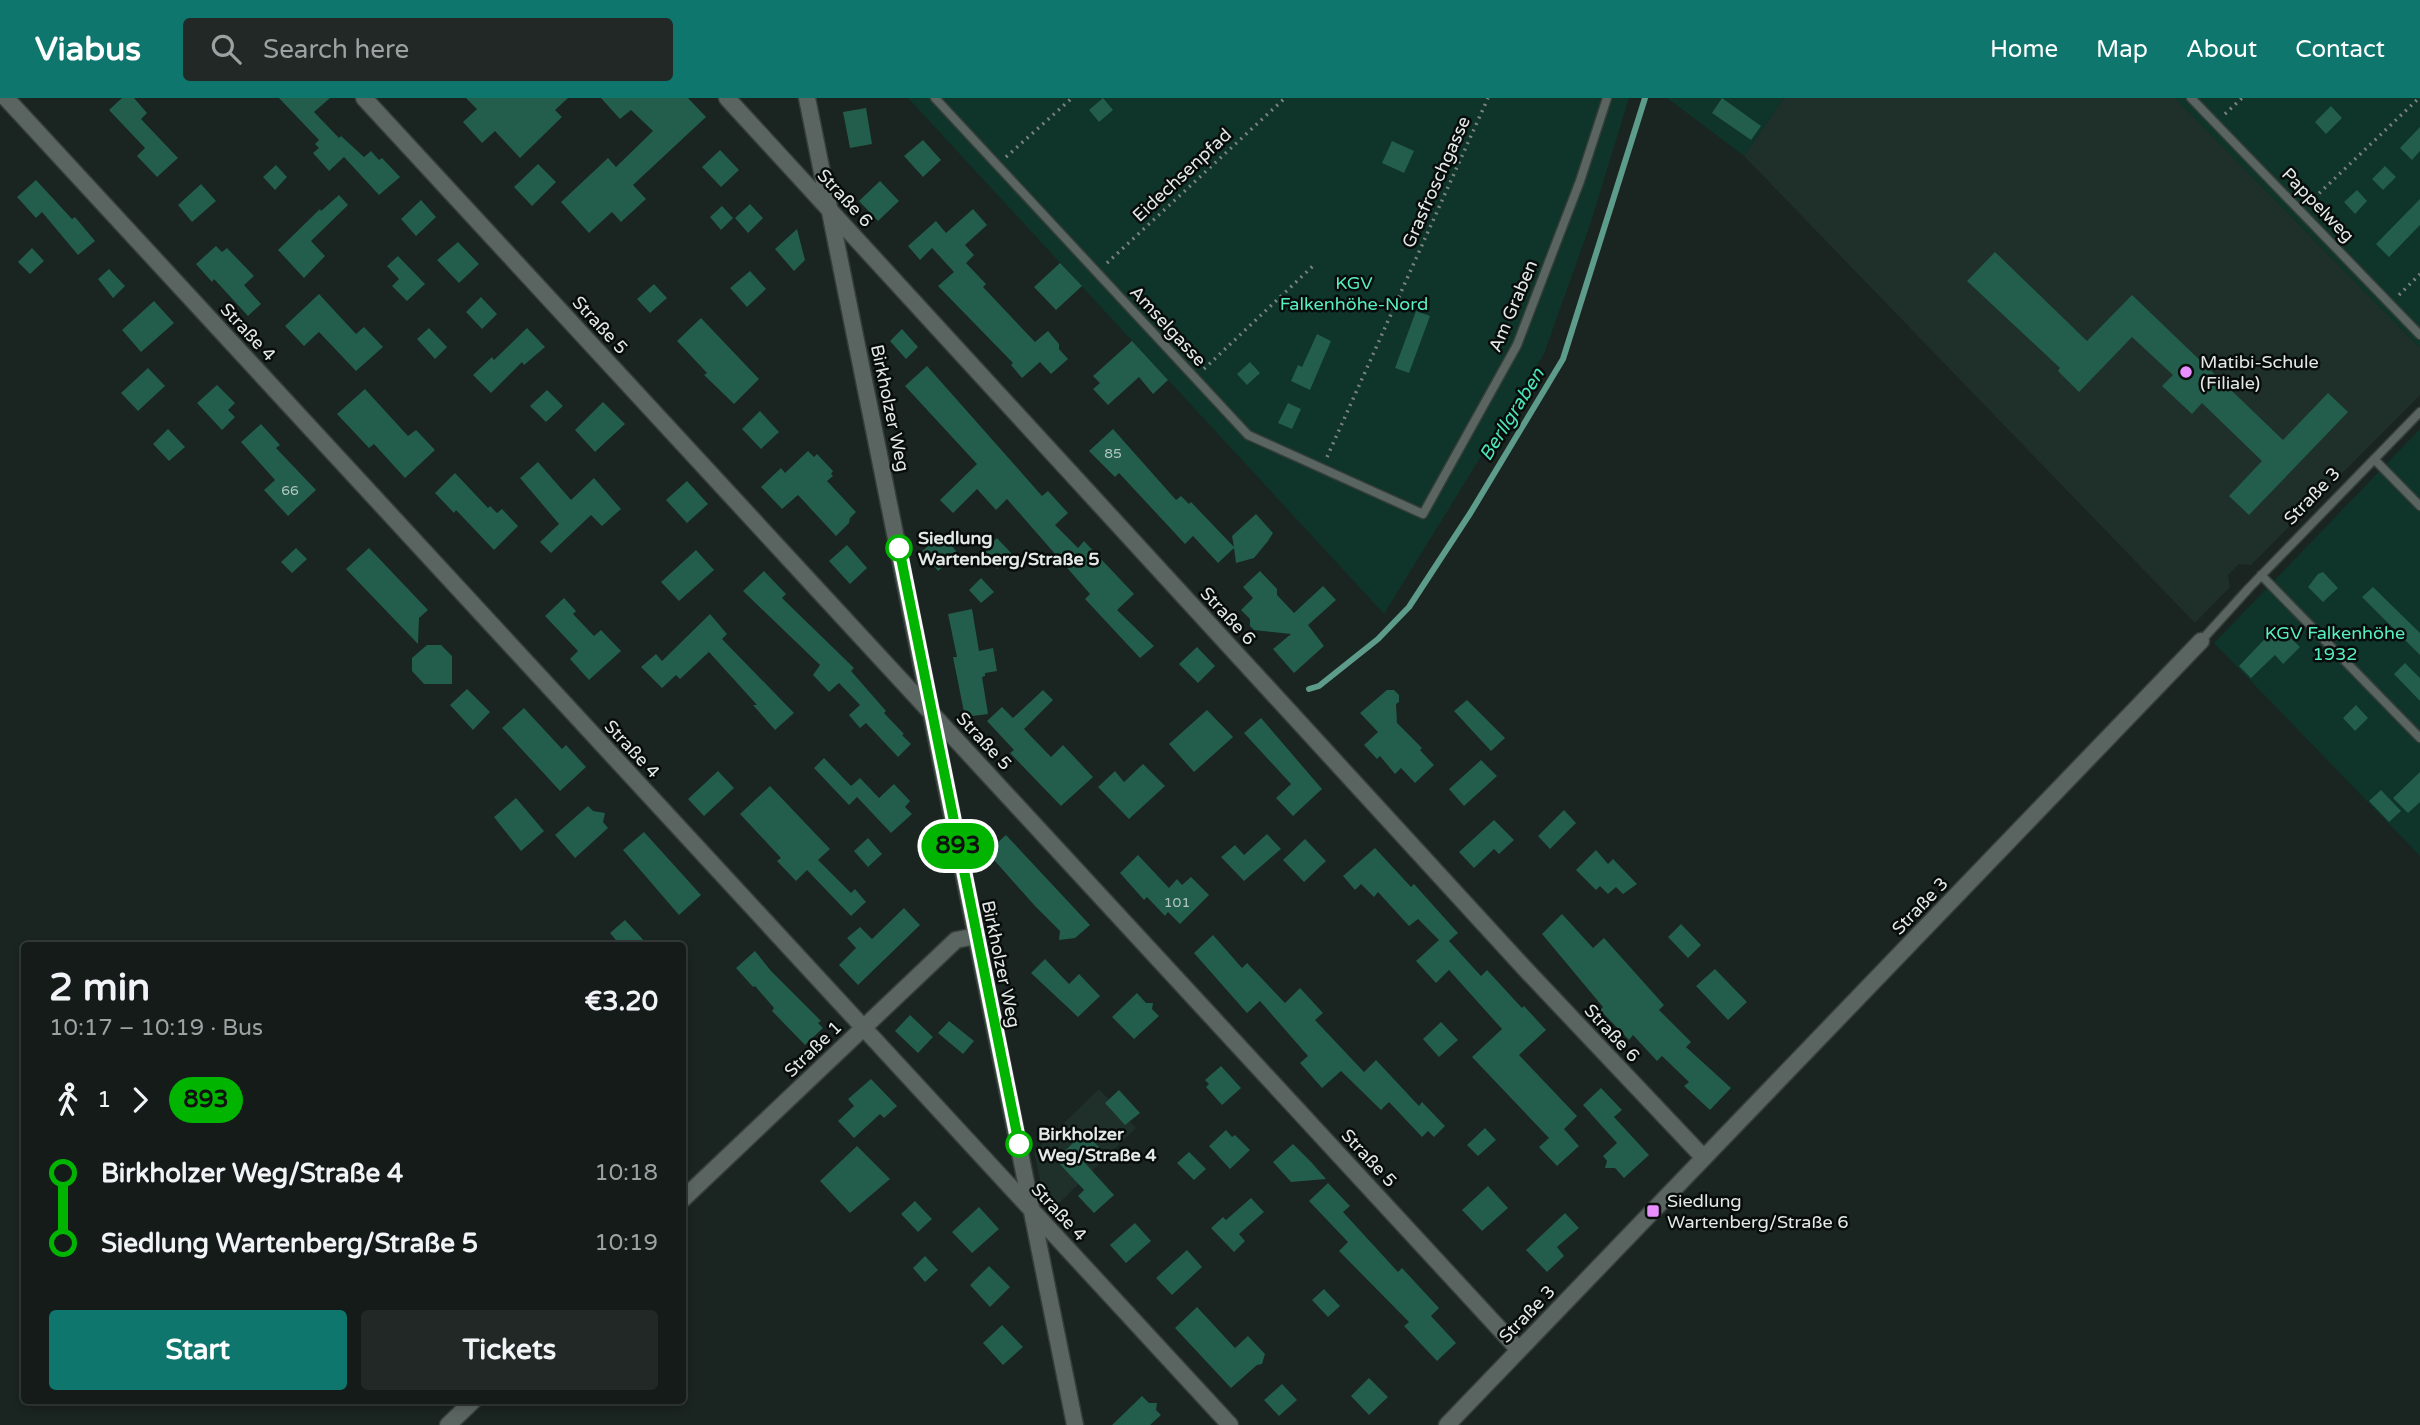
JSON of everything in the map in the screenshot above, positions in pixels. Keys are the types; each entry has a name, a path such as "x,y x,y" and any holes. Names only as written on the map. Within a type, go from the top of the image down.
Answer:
{"street":[{"name":"Straße 4","path":"6,98 1230,1425"},
{"name":"Straße 5","path":"364,98 1519,1350"},
{"name":"Straße 6","path":"727,98 1529,973 1704,1158"},
{"name":"Birkholzer Weg","path":"807,98 1075,1425"},
{"name":"Straße 3","path":"1447,1425 2201,641"},
{"name":"Straße 1","path":"686,1196 956,940 976,936"},
{"path":"447,1425 470,1404"}],"lane":[{"name":"Amselgasse","path":"935,98 1248,435 1423,514"},
{"name":"Am Graben","path":"1423,514 1517,345 1580,181 1607,98"},
{"name":"Pappelweg","path":"2191,98 2420,335"},
{"name":"Straße 3","path":"2201,641 2261,575 2420,412"},
{"path":"2374,459 2420,506"},
{"path":"2261,575 2420,738"}],"path":[{"path":"997,166 1072,98"},
{"name":"Eidechsenpfad","path":"1097,272 1285,98"},
{"name":"Grasfroschgasse","path":"1322,468 1488,98"},
{"path":"2216,123 2242,98"},
{"path":"2302,211 2419,98"},
{"path":"1194,377 1314,264"},
{"path":"2389,304 2420,274"}],"shaded area":[{"name":"Matibi-Schule (Filiale)","path":"1784,98 2175,98 2420,348 2420,395 2251,565 2239,564 2228,575 2230,587 2195,623 1744,156"},
{"path":"1099,1089 1136,1128 1050,1212 1046,1208 1034,1152"}],"green space":[{"name":"KGV Falkenhöhe-Nord","path":"908,98 1629,98 1590,225 1544,354 1384,614"},
{"path":"1667,98 1784,98 1744,156"},
{"path":"2175,98 2420,98 2420,348"},
{"name":"KGV Falkenhöhe 1932","path":"2420,429 2420,856 2214,643"}],"building":[{"path":"122,98 134,98 147,113 141,119 178,158 157,177 137,156 145,148 109,110"},
{"path":"279,98 330,98 314,112 339,138 341,136 364,157 371,151 379,160 382,158 400,177 379,195 344,157 329,171 313,153 319,148 315,144 319,140"},
{"path":"466,98 568,98 555,110 562,117 520,158 495,131 482,143 463,122 477,109"},
{"path":"601,98 688,98 706,117 633,185 646,199 621,222 612,212 589,233 561,202 608,158 616,167 653,131 631,110 620,119"},
{"path":"1103,98 1113,110 1099,122 1089,110"},
{"path":"1722,98 1761,126 1751,140 1712,113"},
{"path":"2331,106 2342,118 2326,134 2315,122"},
{"path":"866,108 872,144 850,148 843,112"},
{"path":"2420,127 2420,151 2412,160 2400,148"},
{"path":"923,140 941,160 923,177 904,156"},
{"path":"1392,141 1414,151 1404,173 1382,163"},
{"path":"720,150 739,170 721,187 702,167"},
{"path":"538,164 556,182 532,206 514,187"},
{"path":"276,165 287,177 275,190 263,177"},
{"path":"2385,166 2396,177 2383,190 2372,179"},
{"path":"36,180 72,219 75,217 95,241 78,255 42,212 36,218 17,197"},
{"path":"880,181 899,201 878,221 859,201"},
{"path":"201,184 216,201 192,222 178,205"},
{"path":"2357,190 2367,201 2355,214 2344,202"},
{"path":"339,195 348,205 311,241 325,256 304,278 278,250 320,209 321,211"},
{"path":"2420,199 2420,225 2389,257 2376,244"},
{"path":"421,200 436,217 416,236 401,219"},
{"path":"750,204 763,218 748,233 735,218"},
{"path":"722,206 733,218 721,230 710,217"},
{"path":"973,209 987,225 965,245 974,255 966,263 986,284 983,287 1035,342 1048,331 1059,344 1059,349 1068,359 1051,374 1040,362 1022,378 1011,365 1013,363 938,286 954,272 932,248 920,260 908,246 936,221 946,233"},
{"path":"797,229 805,260 794,271 775,249"},
{"path":"458,242 479,264 459,283 437,260"},
{"path":"216,246 222,252 227,248 254,276 244,285 261,304 248,316 214,279 212,282 196,264"},
{"path":"32,248 44,261 30,274 18,262"},
{"path":"1995,252 2087,341 2132,295 2283,440 2328,393 2348,412 2249,515 2229,496 2262,461 2202,403 2192,414 2162,386 2173,375 2132,337 2079,392 2058,371 2060,368 1967,281"},
{"path":"398,256 425,284 407,301 392,286 399,279 387,266"},
{"path":"1060,263 1082,286 1056,310 1034,287"},
{"path":"109,269 125,286 113,298 98,279"},
{"path":"750,271 766,289 747,307 730,288"},
{"path":"654,284 667,298 650,313 637,299"},
{"path":"319,294 356,334 364,327 383,347 356,371 319,332 304,346 285,326"},
{"path":"481,297 497,314 482,329 466,312"},
{"path":"154,301 174,323 141,352 122,330"},
{"path":"1416,311 1430,316 1409,373 1395,368"},
{"path":"701,318 759,379 734,404 704,375 707,373 677,341"},
{"path":"429,328 447,347 435,359 417,339"},
{"path":"527,328 545,347 524,365 522,362 491,393 473,375 492,357 494,360"},
{"path":"902,329 918,347 906,359 890,341"},
{"path":"1317,334 1331,341 1310,390 1291,381 1298,365 1302,367"},
{"path":"1132,341 1168,380 1153,394 1139,377 1108,405 1093,389 1100,383 1093,376"},
{"path":"1250,362 1260,373 1247,385 1237,374"},
{"path":"927,366 1042,496 1048,491 1068,513 1055,525 1078,548 1084,541 1134,594 1117,610 1154,646 1140,658 1085,599 1090,594 1007,499 996,510 977,489 953,513 940,500 977,464 905,386"},
{"path":"148,368 165,386 138,411 121,393"},
{"path":"217,385 235,403 228,410 235,417 222,430 197,403"},
{"path":"365,389 408,436 416,430 435,450 405,478 374,444 369,448 337,414"},
{"path":"547,390 563,406 546,422 530,406"},
{"path":"603,402 625,424 595,452 575,430"},
{"path":"1288,403 1301,409 1292,429 1278,423"},
{"path":"760,411 779,432 761,449 742,429"},
{"path":"261,424 280,445 276,448 316,490 288,516 264,490 275,480 241,442"},
{"path":"168,429 185,447 169,461 153,444"},
{"path":"1113,429 1176,500 1181,496 1189,504 1191,502 1234,547 1232,536 1256,514 1273,533 1268,541 1254,558 1236,563 1234,548 1218,563 1193,536 1185,544 1119,473 1115,477 1089,451"},
{"path":"808,451 814,457 817,454 833,471 833,476 827,481 856,512 836,536 798,495 782,509 761,487 781,468 785,473"},
{"path":"538,462 571,500 594,478 621,509 602,526 591,515 551,553 540,542 559,524 520,478"},
{"path":"455,473 488,508 490,506 497,513 502,509 518,526 494,550 456,510 454,513 435,493"},
{"path":"687,481 708,504 687,523 666,500"},
{"path":"943,534 958,554 938,571 922,551"},
{"path":"997,538 1013,555 997,569 982,552"},
{"path":"847,545 867,568 850,584 829,561"},
{"path":"296,548 307,559 292,573 281,562"},
{"path":"369,548 428,610 419,618 418,644 346,569"},
{"path":"696,550 714,570 679,601 661,582"},
{"path":"764,571 786,594 782,598 854,668 851,671 904,734 902,735 911,744 898,757 866,723 860,728 849,715 860,705 839,683 829,692 813,675 820,665 743,591"},
{"path":"1260,571 1294,613 1323,586 1336,600 1308,625 1324,646 1294,673 1273,649 1291,634 1254,630 1250,626 1250,619 1241,610 1253,598 1243,587"},
{"path":"2323,572 2338,588 2323,602 2308,587 2318,574"},
{"path":"981,578 994,592 981,603 969,590"},
{"path":"2373,587 2420,633 2420,655 2362,597"},
{"path":"564,598 576,611 573,614 594,636 601,630 621,651 589,680 570,659 578,651 545,616"},
{"path":"972,609 979,651 993,648 997,671 985,673 982,677 988,714 965,717 948,614"},
{"path":"710,614 727,634 722,639 794,713 775,730 753,705 757,705 709,652 680,679 676,675 662,688 641,667 656,654 662,661"},
{"path":"2278,625 2300,647 2283,664 2275,655 2251,678 2239,666"},
{"path":"427,645 441,645 452,656 452,684 424,684 412,671 412,658"},
{"path":"1197,647 1215,666 1198,683 1179,664"},
{"path":"2405,663 2420,678 2420,701 2394,674"},
{"path":"467,689 490,712 473,730 450,705"},
{"path":"1043,690 1053,700 1024,729 1051,757 1063,745 1093,777 1061,806 1010,753 1014,750 987,721 1002,707 1013,718"},
{"path":"1387,690 1394,690 1399,695 1399,702 1396,704 1397,723 1422,748 1420,750 1434,765 1415,783 1401,768 1395,774 1380,756 1377,759 1364,745 1378,732 1360,713"},
{"path":"1467,700 1505,738 1491,751 1454,711"},
{"path":"2356,705 2368,718 2355,731 2343,718"},
{"path":"524,708 562,749 566,745 586,767 560,791 502,728"},
{"path":"1207,710 1233,737 1194,772 1169,744"},
{"path":"1261,718 1322,789 1293,816 1276,798 1291,784 1244,733"},
{"path":"824,758 851,786 860,778 879,798 894,784 910,801 905,807 912,814 891,833 857,797 849,805 814,768"},
{"path":"1481,760 1497,776 1464,806 1449,789"},
{"path":"1143,764 1165,786 1129,819 1098,787 1115,771 1124,782"},
{"path":"718,771 734,788 704,816 688,799"},
{"path":"2420,772 2420,802 2408,813 2393,798"},
{"path":"770,786 830,849 818,860 851,893 855,889 866,902 851,916 807,870 796,881 777,861 781,858 740,814"},
{"path":"2381,790 2401,811 2389,822 2369,801"},
{"path":"516,798 544,831 521,851 494,817"},
{"path":"588,806 593,811 605,813 603,822 608,828 575,858 555,835"},
{"path":"1564,810 1576,823 1550,849 1538,836"},
{"path":"1494,820 1514,840 1499,854 1494,849 1474,868 1459,852"},
{"path":"644,832 701,895 679,915 623,850"},
{"path":"1267,834 1281,849 1244,881 1221,857 1235,845 1244,855"},
{"path":"1006,835 1090,925 1075,938 1059,940 1060,931 987,852"},
{"path":"868,838 882,854 868,867 854,851"},
{"path":"1305,839 1326,861 1304,882 1283,860"},
{"path":"1375,848 1411,887 1414,884 1458,933 1449,941 1481,976 1487,970 1546,1030 1519,1055 1577,1116 1564,1129 1579,1146 1557,1166 1539,1147 1549,1138 1472,1057 1502,1029 1449,970 1436,983 1416,961 1439,940 1418,919 1409,926 1378,892 1374,897 1361,884 1355,890 1343,876"},
{"path":"1596,850 1608,864 1613,859 1637,884 1623,894 1616,887 1608,894 1600,886 1596,890 1576,870"},
{"path":"1138,855 1169,888 1177,879 1182,885 1191,877 1209,895 1180,924 1168,912 1165,916 1147,897 1144,900 1120,873"},
{"path":"904,908 920,925 858,985 839,965 856,948 847,938 860,927 872,939"},
{"path":"1562,914 1593,948 1604,938 1664,1005 1659,1010 1691,1042 1686,1047 1731,1088 1710,1110 1684,1086 1689,1082 1662,1056 1657,1061 1633,1035 1629,1040 1600,1010 1603,1007 1542,934"},
{"path":"625,920 645,942 618,942 610,933"},
{"path":"1681,924 1701,945 1688,958 1668,937"},
{"path":"1213,935 1242,968 1247,963 1285,1003 1300,988 1323,1013 1315,1020 1364,1072 1376,1060 1419,1106 1422,1102 1445,1126 1434,1137 1428,1131 1422,1137 1389,1102 1381,1110 1341,1071 1322,1088 1300,1063 1308,1056 1260,1001 1247,1013 1194,953"},
{"path":"755,951 821,1021 818,1023 823,1028 805,1045 772,1011 774,1008 755,986 753,987 736,968"},
{"path":"1045,959 1069,984 1079,974 1100,996 1078,1017 1031,973"},
{"path":"1715,969 1747,1002 1728,1020 1696,986"},
{"path":"1137,993 1146,1003 1153,1003 1152,1009 1159,1016 1134,1039 1112,1017"},
{"path":"910,1015 933,1037 918,1053 895,1031"},
{"path":"949,1021 974,1041 963,1054 938,1033"},
{"path":"1441,1022 1458,1040 1439,1057 1423,1039"},
{"path":"1221,1066 1241,1088 1222,1105 1206,1087 1209,1084 1205,1080"},
{"path":"871,1079 897,1106 884,1118 880,1114 854,1138 838,1121 854,1106 848,1099"},
{"path":"1601,1088 1622,1110 1614,1117 1649,1155 1624,1178 1615,1168 1605,1168 1607,1161 1603,1156 1617,1143 1583,1105"},
{"path":"1119,1090 1140,1113 1125,1125 1105,1103"},
{"path":"1485,1128 1496,1140 1478,1156 1467,1145"},
{"path":"1226,1130 1250,1150 1230,1169 1209,1146"},
{"path":"1084,1132 1099,1147 1084,1162 1114,1195 1094,1213 1078,1196 1084,1190 1056,1160"},
{"path":"1293,1144 1326,1179 1291,1182 1273,1162"},
{"path":"857,1146 890,1179 850,1213 820,1181"},
{"path":"1189,1152 1206,1169 1194,1180 1177,1163"},
{"path":"1328,1183 1350,1206 1343,1212 1398,1272 1402,1268 1439,1308 1431,1316 1456,1343 1437,1361 1404,1326 1409,1322 1339,1251 1348,1242 1309,1201"},
{"path":"1488,1186 1508,1208 1482,1231 1462,1210"},
{"path":"1251,1198 1264,1212 1239,1234 1245,1241 1234,1252 1211,1228 1223,1217 1226,1220"},
{"path":"915,1201 932,1219 918,1232 901,1214"},
{"path":"979,1207 999,1229 972,1253 952,1232"},
{"path":"1565,1213 1579,1228 1557,1247 1564,1256 1547,1272 1526,1250"},
{"path":"1135,1223 1151,1241 1126,1263 1110,1245"},
{"path":"1187,1250 1202,1267 1172,1295 1156,1278"},
{"path":"925,1256 938,1270 925,1282 913,1268"},
{"path":"989,1266 1010,1287 990,1307 970,1285"},
{"path":"1324,1289 1340,1306 1328,1317 1312,1300"},
{"path":"1197,1307 1235,1348 1248,1336 1265,1354 1262,1364 1257,1365 1231,1388 1175,1328"},
{"path":"1002,1325 1023,1347 1003,1365 983,1343"},
{"path":"1369,1378 1388,1397 1369,1415 1351,1396"},
{"path":"1282,1384 1297,1400 1279,1416 1264,1400"},
{"path":"1142,1396 1149,1403 1157,1403 1156,1410 1161,1415 1150,1425 1112,1425"}],"waterway":[{"name":"Berllgraben","path":"1309,689 1319,686 1378,639 1409,607 1471,512 1563,359 1645,98"}],"bus line":[{"name":"893","path":"899,548 1019,1144"}],"place":[{"name":"Matibi-Schule (Filiale)","path":"2186,372"},
{"name":"Siedlung Wartenberg/Straße 5","path":"899,548"},
{"name":"Birkholzer Weg/Straße 4","path":"1019,1144"},
{"name":"Siedlung Wartenberg/Straße 6","path":"1653,1211"}]}
